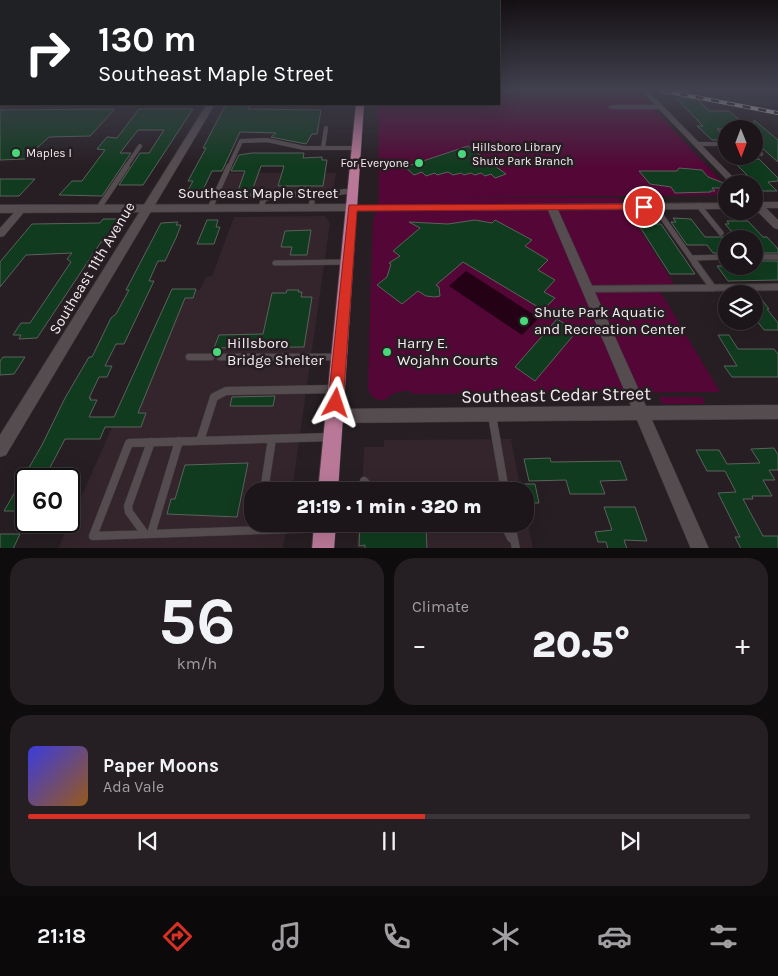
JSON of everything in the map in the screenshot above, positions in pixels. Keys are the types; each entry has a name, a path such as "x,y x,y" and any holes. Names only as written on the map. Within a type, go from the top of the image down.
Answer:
{"main road":[{"path":"329,482 359,117"}],"street":[{"name":"Southeast 11th Avenue","path":"0,449 203,117"},
{"path":"670,117 727,175"},
{"path":"763,204 778,205"},
{"name":"Southeast Maple Street","path":"0,209 718,206"},
{"path":"552,207 700,548"},
{"path":"0,234 22,209"},
{"path":"763,212 778,226"},
{"name":"Southeast Cedar Street","path":"335,416 778,412"}],"lane":[{"path":"323,148 326,128"},
{"path":"210,208 241,141 267,140 304,148 358,148"},
{"path":"697,144 718,144"},
{"path":"98,209 140,146"},
{"path":"261,208 263,200 274,194 354,191"},
{"path":"311,208 314,194"},
{"path":"655,206 713,288"},
{"path":"699,206 719,230"},
{"path":"692,258 718,257"},
{"path":"763,257 778,257"},
{"path":"275,263 348,262"},
{"path":"587,289 778,287"},
{"path":"220,357 340,356"},
{"path":"189,357 212,357"},
{"path":"200,441 214,396 226,391 337,389"},
{"path":"492,415 503,482"},
{"path":"244,528 93,536 130,443 333,437"},
{"path":"265,482 272,439"},
{"path":"148,534 179,441"},
{"path":"148,534 129,512 128,506 151,442"},
{"path":"306,532 325,534"},
{"path":"508,532 515,547"},
{"path":"512,532 515,547"}],"shaded area":[{"name":"Shute Park Aquatic and Recreation Center","path":"378,117 661,117 718,177 718,195 445,198 620,198 674,284 661,293 720,392 412,394 412,391 407,391 397,392 385,400 374,398 368,389 372,243 373,222 379,199 379,167 381,167 379,164"},
{"path":"229,173 336,173 332,198 217,199"},
{"path":"325,216 330,223 293,482 244,482 244,532 286,532 283,548 58,548 65,533 80,533 80,499 173,290 200,290 206,277 212,276 234,217"},
{"path":"466,271 539,318 522,335 449,286"},
{"path":"659,397 703,397 704,404 662,404"},
{"path":"511,439 519,482 362,482 364,447 384,447 384,440"},
{"path":"358,532 530,532 533,548 357,548"}],"building":[{"path":"0,117 108,117 90,136 49,137 25,159 0,160"},
{"path":"133,117 188,117 143,185 119,185 140,153 149,153 164,130 138,130 120,153 131,153 102,196 59,195 72,181 82,181 105,150 97,149 107,137 117,138"},
{"path":"219,117 320,117 317,134 312,134 306,144 271,137 276,133 240,132 222,171 212,171 201,194 186,194 193,181 188,181 206,148 203,148"},
{"path":"694,117 736,117 740,120 718,120 718,140 712,140 697,126 703,126"},
{"path":"763,128 778,140 778,162 763,149"},
{"name":"Hillsboro Library Shute Park Branch","path":"468,146 506,174 495,178 491,174 485,176 481,173 475,175 471,173 464,175 461,173 453,175 448,172 426,176 422,172 414,175 405,167"},
{"path":"252,153 304,153 303,158 322,157 322,160 327,160 323,186 278,186 284,166 261,166 249,199 235,199 245,171 231,171 239,155"},
{"path":"763,163 778,178 778,181 768,182 777,191 763,191 763,175 747,175 737,165 763,165"},
{"path":"679,168 702,170 708,177 718,181 718,188 712,188 715,191 711,192 675,193 671,187 650,184 639,171 677,171"},
{"path":"0,179 35,179 19,196 0,196"},
{"path":"673,218 691,219 705,237 718,237 718,253 713,253 707,245 687,245 671,222 676,222"},
{"path":"103,219 120,219 104,242 101,242 37,338 19,339 21,335 13,335 21,323 30,323 71,262 67,259 72,253 26,255 0,287 0,262 32,224 100,223"},
{"path":"207,220 218,220 216,227 220,227 214,244 197,244"},
{"path":"475,220 492,223 495,220 532,240 525,246 548,260 538,270 555,280 544,292 555,298 543,310 463,262 436,285 439,287 440,296 426,296 418,291 402,304 377,285 387,277 391,264 389,263 400,256 393,251 420,228 409,222 448,224"},
{"path":"727,221 748,221 756,230 730,230 725,224 729,224"},
{"path":"178,222 176,225 181,225 165,261 158,261 149,281 154,281 124,344 116,344 105,366 112,366 107,377 99,377 89,398 91,398 90,400 97,400 89,417 114,417 172,289 196,289 193,298 185,298 138,413 146,413 141,427 105,427 100,439 65,439 50,468 29,468 65,398 89,357 92,357 111,318 116,314 129,290 126,290 161,223"},
{"path":"638,224 661,224 695,274 670,274"},
{"path":"311,230 307,255 290,255 292,247 281,247 285,231"},
{"path":"763,237 767,237 778,249 778,253 763,253"},
{"path":"763,261 778,261 778,280 728,281 724,275 763,275"},
{"path":"287,290 299,290 298,292 302,292 301,297 312,297 304,347 214,348 219,335 263,334 272,293 286,293"},
{"path":"763,301 778,323 778,330 764,330"},
{"path":"557,319 577,331 535,381 515,367"},
{"path":"718,335 729,335 738,349 774,349 778,354 778,377 732,377 724,366 737,366"},
{"path":"3,357 25,357 14,374 0,375 0,361"},
{"path":"275,396 273,406 230,406 232,397"},
{"path":"774,448 778,455 778,470 769,470 775,480 763,480 772,496 752,496 753,499 743,499 763,536 778,536 778,548 740,548 735,537 740,537 718,493 736,492 725,471 707,471 696,450 719,450 727,464 760,463 751,449"},
{"path":"550,458 551,462 620,461 627,480 600,481 605,494 570,494 566,480 529,481 524,459"},
{"path":"248,463 237,517 167,514 171,499 175,499 185,465"},
{"path":"534,484 535,484 539,503 534,503"},
{"path":"15,492 15,511 4,511"},
{"path":"604,507 635,507 647,541 624,540 627,548 608,548 606,542 598,542 595,532 612,530"},
{"path":"360,532 426,532 427,548 365,548 365,545 359,546"},
{"path":"0,534 20,534 13,548 0,548"}],"place":[{"name":"Maples I","path":"16,153"},
{"name":"Hillsboro Library Shute Park Branch","path":"462,154"},
{"name":"For Everyone","path":"419,163"},
{"name":"Shute Park Aquatic and Recreation Center","path":"524,321"},
{"name":"Hillsboro Bridge Shelter","path":"217,352"},
{"name":"Harry E. Wojahn Courts","path":"387,352"}],"route":[{"path":"336,403 353,208 644,207"}]}
